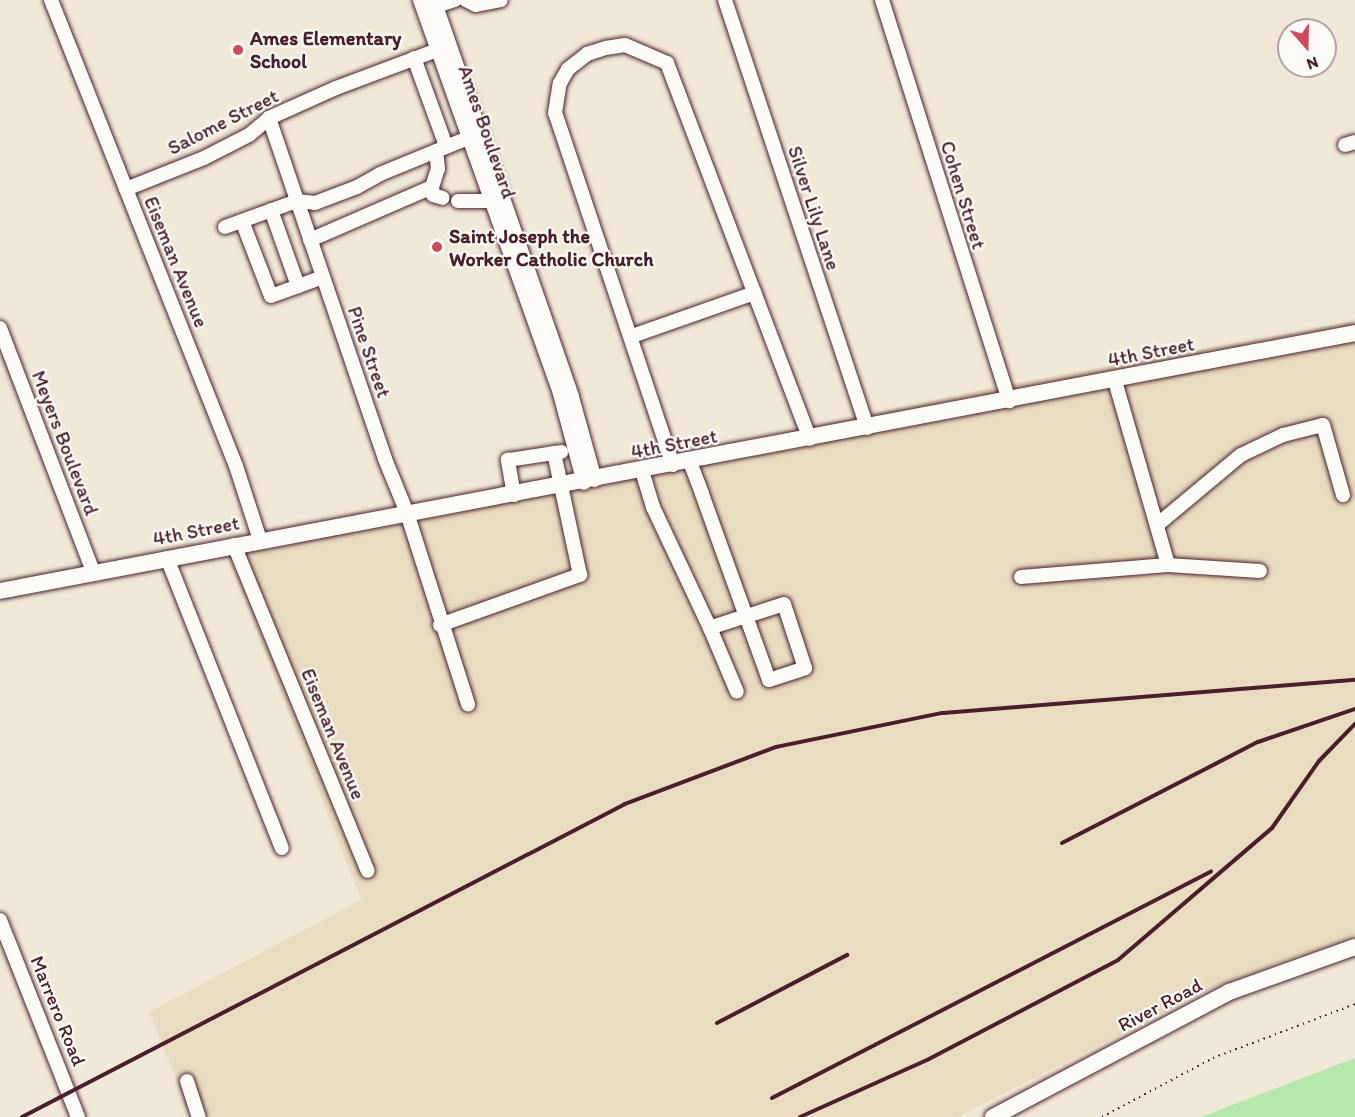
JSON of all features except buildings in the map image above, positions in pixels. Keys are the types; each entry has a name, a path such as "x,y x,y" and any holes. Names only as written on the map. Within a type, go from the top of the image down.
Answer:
{"main road":[{"name":"4th Street","path":"0,591 260,540 590,482 1355,333"},
{"name":"River Road","path":"993,1117 1229,992 1355,947"}],"street":[{"name":"Eiseman Avenue","path":"51,0 236,466 260,540"},
{"name":"Ames Boulevard","path":"420,0 444,47 572,397 590,482"},
{"path":"435,3 455,0"},
{"path":"466,0 476,5 501,0"},
{"name":"Silver Lily Lane","path":"725,0 867,428"},
{"name":"Cohen Street","path":"882,0 1009,401"},
{"name":"Ames Boulevard","path":"435,3 468,138 560,394 575,450 590,482"},
{"path":"673,465 632,336 555,113 560,83 568,69 587,54 626,45 647,52 667,63 810,439"},
{"name":"Salome Street","path":"126,189 204,158 249,135 269,118 444,47"},
{"path":"414,58 441,148 432,187 433,195 443,198"},
{"name":"Pine Street","path":"269,118 322,277 407,513 440,625 468,704"},
{"path":"225,227 297,201 315,202 357,187 468,138"},
{"path":"310,240 432,187"},
{"path":"458,201 491,201"},
{"path":"271,210 298,286"},
{"path":"242,221 271,296 322,277"},
{"path":"632,336 755,293"},
{"name":"Meyers Boulevard","path":"0,328 93,572"},
{"path":"1115,381 1168,565"},
{"path":"1157,525 1241,455 1283,435 1323,425 1342,495"},
{"path":"514,495 508,460 575,450"},
{"path":"440,625 580,575 554,453"},
{"path":"690,462 746,616 769,680 804,668 783,604 746,616 710,628"},
{"path":"642,471 653,507 710,628 736,693"},
{"name":"Eiseman Avenue","path":"234,545 368,871"},
{"path":"167,558 282,848"},
{"path":"1021,577 1168,565 1260,571"},
{"name":"Marrero Road","path":"0,920 78,1117"},
{"path":"188,1081 199,1117"}],"path":[{"path":"1102,1117 1213,1058 1355,1004"}],"shaded area":[{"path":"1355,321 1355,935 1210,989 957,1117 191,1117 149,1012 361,900 222,542 570,479 1000,386"}],"green space":[{"path":"1355,1058 1355,1117 1201,1117"}],"railway":[{"path":"22,1117 625,804 776,747 942,713 1355,680"},
{"path":"1062,843 1258,742 1355,709"},
{"path":"800,1117 929,1059 1118,960 1272,828 1319,761 1355,724"},
{"path":"772,1098 1211,871"},
{"path":"717,1023 847,955"}],"place":[{"name":"Ames Elementary School","path":"238,50"},
{"name":"Saint Joseph the Worker Catholic Church","path":"437,247"}]}
